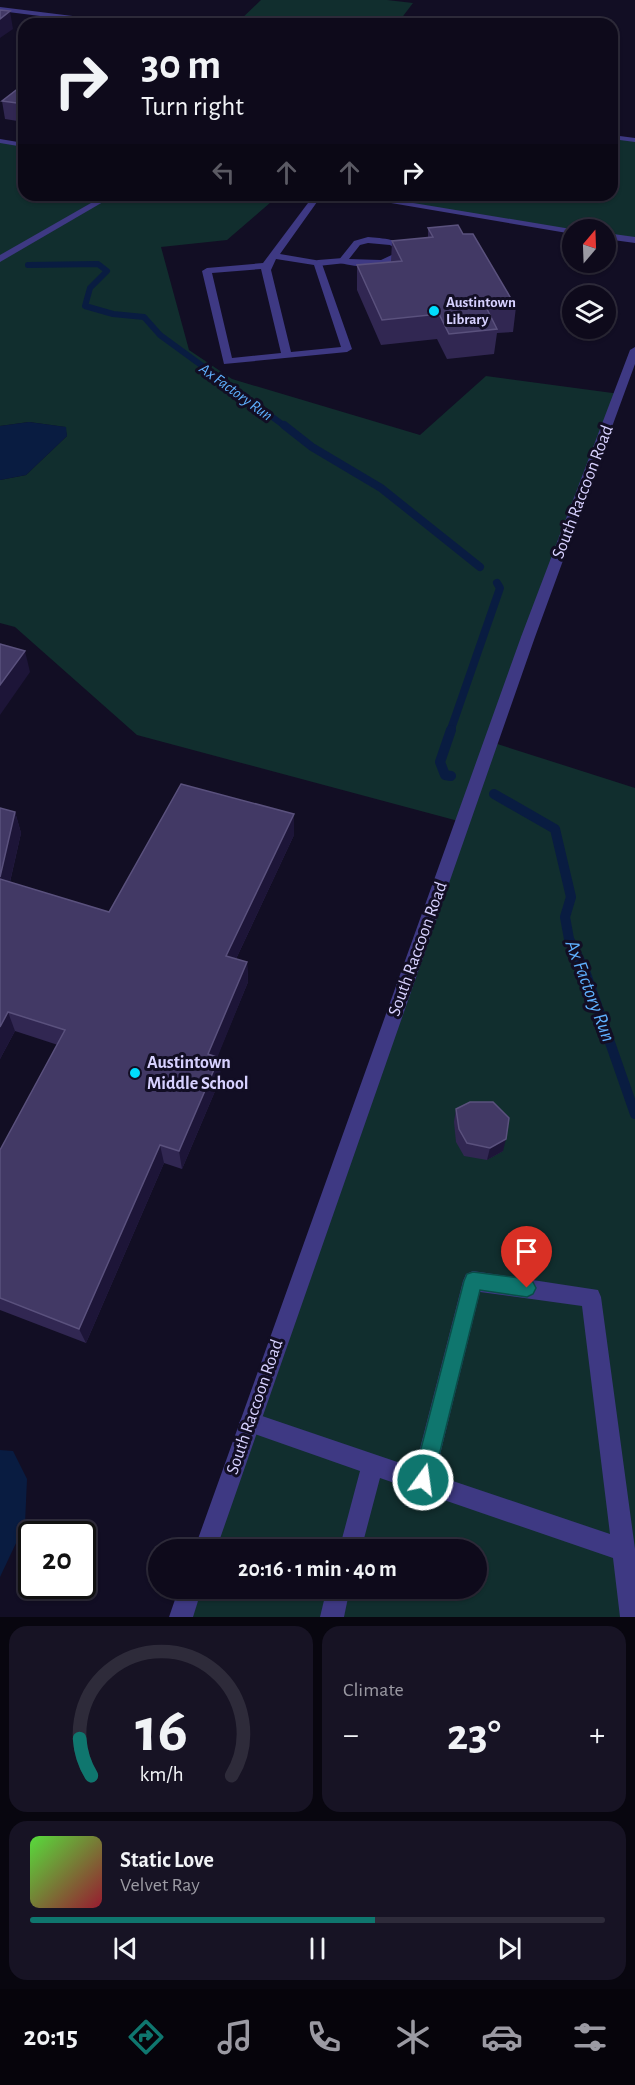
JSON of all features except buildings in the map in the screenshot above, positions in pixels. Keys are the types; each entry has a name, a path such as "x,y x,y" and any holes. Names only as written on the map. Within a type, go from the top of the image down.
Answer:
{"street":[{"path":"0,9 73,18"},
{"path":"618,138 635,140"},
{"path":"0,141 18,144"},
{"path":"0,259 101,201"},
{"path":"314,201 266,266 207,271 228,362 347,349 318,263"},
{"path":"386,201 562,229"},
{"path":"616,237 635,240"},
{"path":"274,256 318,263 343,261 385,263 396,260 401,254 400,248 393,243 368,240 357,243 343,261"},
{"path":"266,266 287,356"},
{"name":"South Raccoon Road","path":"209,1539 524,648 635,350"},
{"path":"423,1480 473,1281 591,1297 632,1617"},
{"path":"250,1423 624,1550"},
{"path":"353,1539 373,1464"},
{"path":"181,1617 187,1599"},
{"path":"332,1617 336,1599"}],"green space":[{"path":"261,0 387,0 413,3 402,18 242,18"},
{"path":"618,138 635,140 635,240 616,237 616,219 562,219 562,228 387,201 618,201"},
{"path":"0,141 18,144 18,201 272,201 227,240 161,247 189,350 232,379 420,435 486,376 620,394 491,742 635,788 635,1617 181,1617 187,1599 487,1599 487,1539 209,1539 462,822 137,735 15,627 0,623 0,480 26,475 67,436 65,427 29,422 0,426"}],"water":[{"path":"29,422 66,427 67,436 26,475 0,480 0,426"},
{"path":"0,1450 13,1451 27,1479 25,1521 18,1521 18,1539 0,1577"}],"waterway":[{"name":"Ax Factory Run","path":"28,265 98,264 107,271 90,288 85,306 113,314 144,317 160,335 286,427"},
{"name":"Ax Factory Run","path":"284,425 312,447 381,488 480,567"},
{"name":"Ax Factory Run","path":"450,732 500,588 497,583"},
{"name":"Ax Factory Run","path":"451,730 440,762 445,775 451,776"},
{"name":"Ax Factory Run","path":"494,794 555,829 571,897 565,917 569,939 585,971 635,1114"}],"place":[{"name":"Austintown Library","path":"434,311"},
{"name":"Austintown Middle School","path":"135,1073"}],"route":[{"path":"423,1480 473,1281 527,1288"}]}
